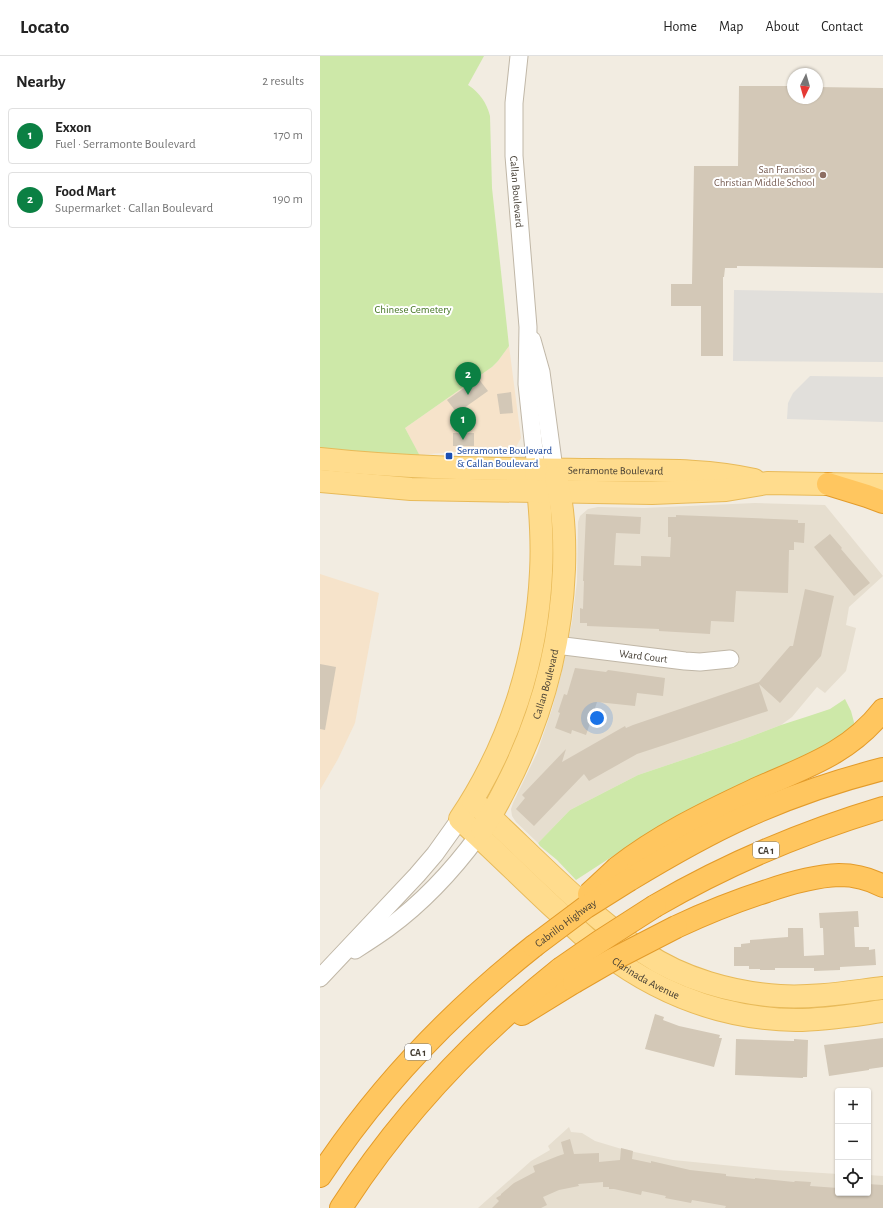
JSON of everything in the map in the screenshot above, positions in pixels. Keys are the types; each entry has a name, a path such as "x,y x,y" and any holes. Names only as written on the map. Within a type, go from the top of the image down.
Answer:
{"highway":[{"path":"828,484 883,502"},
{"path":"623,874 649,844 721,806 842,749 861,735 883,710"},
{"name":"Cabrillo Highway","path":"320,1176 372,1105 424,1046 480,991 534,946 586,907 623,874 751,815 818,789 883,769"},
{"name":"CA 1","path":"341,1208 374,1160 406,1119 448,1071 484,1035 523,1000 567,976 604,938 692,885 762,852 834,824 883,808"},
{"path":"567,976 612,960 707,913 749,897 808,879 845,875 865,878 883,886"}],"main road":[{"name":"Serramonte Boulevard","path":"320,459 409,466 666,471 719,474 767,483"},
{"name":"Callan Boulevard","path":"478,836 490,817 516,768 532,730 545,691 556,645 562,593 564,522 549,491 545,469"},
{"name":"Serramonte Boulevard","path":"320,481 391,488 673,492 726,490 767,483 883,485"},
{"name":"Callan Boulevard","path":"460,820 473,801 489,770 516,706 536,628 541,572 542,538 549,491"},
{"name":"Clarinada Avenue","path":"473,801 608,925 643,952 678,971 703,981 728,988 780,996 819,996 883,988"},
{"name":"Clarinada Avenue","path":"460,820 603,952 640,977 676,995 720,1010 770,1018 808,1020 883,1011"}],"street":[{"name":"Callan Boulevard","path":"519,56 514,102 514,156 528,327 541,372 545,469"},
{"name":"Ward Court","path":"556,645 685,661 700,662 730,659"},
{"name":"Callan Boulevard","path":"320,978 376,916 422,870 460,820"},
{"name":"Callan Boulevard","path":"333,965 388,928 404,915 443,878 478,836"}],"shaded area":[{"path":"734,290 883,293 883,362 733,361"},
{"path":"509,346 521,438 516,447 509,452 504,453 454,452 419,455 405,428 492,367"},
{"path":"810,376 883,377 883,422 787,419 788,403 793,393"},
{"path":"755,503 825,505 883,576 849,607 846,625 856,628 846,671 825,693 817,687 792,717 781,725 638,775 570,810 538,843 516,822 512,816 511,809 537,753 552,709 561,675 572,622 577,581 578,522 580,516 588,509 598,507 644,508"},
{"path":"320,574 379,593 355,723 338,759 320,790"},
{"path":"569,1127 571,1132 582,1133 595,1141 625,1150 673,1160 775,1170 835,1174 835,1196 871,1196 871,1175 883,1176 883,1208 478,1208 531,1161 550,1150 548,1146"}],"green space":[{"name":"Chinese Cemetery","path":"320,56 484,56 468,85 482,98 490,116 492,188 509,346 492,367 405,428 421,458 320,450"},
{"path":"845,699 851,711 855,726 832,745 647,834 576,880 538,843 570,810 638,775 830,709"}],"building":[{"path":"739,86 787,86 787,104 823,104 823,87 883,88 883,268 737,266 737,268 725,268 723,277 723,356 701,356 701,306 671,306 671,284 692,284 694,166 738,166"},
{"path":"478,378 488,391 457,413 447,400"},
{"path":"511,392 513,413 500,414 497,394"},
{"path":"453,433 474,433 474,446 453,446"},
{"path":"586,514 641,517 640,534 616,533 614,565 641,566 641,556 670,557 671,537 668,537 668,517 676,517 676,515 798,520 798,523 805,523 804,543 794,542 794,550 789,550 788,593 736,591 734,622 711,621 710,634 659,631 659,629 587,626 587,623 580,623 580,608 583,609"},
{"path":"830,534 870,583 854,596 814,547"},
{"path":"805,589 834,596 821,656 780,703 759,684 768,711 637,754 589,781 584,774 534,826 516,809 525,798 522,795 566,749 562,762 625,726 626,728 759,682 790,646 793,646"},
{"path":"320,664 336,667 325,730 320,729"},
{"path":"575,668 606,672 608,670 665,678 663,696 637,693 635,706 597,702 586,735 572,730 571,734 555,728 564,694 567,695"},
{"path":"858,911 859,927 854,927 855,947 869,947 869,950 875,949 876,965 840,967 840,970 814,971 814,968 775,968 775,970 760,970 749,969 749,966 734,966 734,947 741,947 741,944 750,943 750,940 788,937 788,928 803,928 804,956 824,955 823,928 820,928 819,913"},
{"path":"655,1014 664,1017 663,1020 679,1026 720,1035 719,1038 722,1038 714,1067 645,1049"},
{"path":"883,1038 883,1067 829,1076 824,1045"},
{"path":"736,1039 808,1040 807,1077 735,1075"},
{"path":"570,1139 574,1154 599,1153 599,1162 620,1160 621,1148 633,1151 632,1159 651,1163 651,1161 690,1170 755,1179 811,1182 810,1186 835,1188 835,1196 871,1196 871,1184 883,1185 883,1208 725,1208 726,1206 692,1200 691,1203 665,1198 666,1196 642,1191 641,1195 609,1189 609,1187 603,1187 603,1182 578,1184 579,1186 559,1190 543,1197 547,1205 541,1208 492,1208 499,1201 496,1198 514,1183 535,1172 533,1166 564,1154 561,1142"}],"place":[{"name":"San Francisco Christian Middle School","path":"823,175"},
{"name":"Food Mart","path":"468,395"},
{"name":"Exxon","path":"463,440"},
{"name":"Serramonte Boulevard & Callan Boulevard","path":"449,456"}]}
